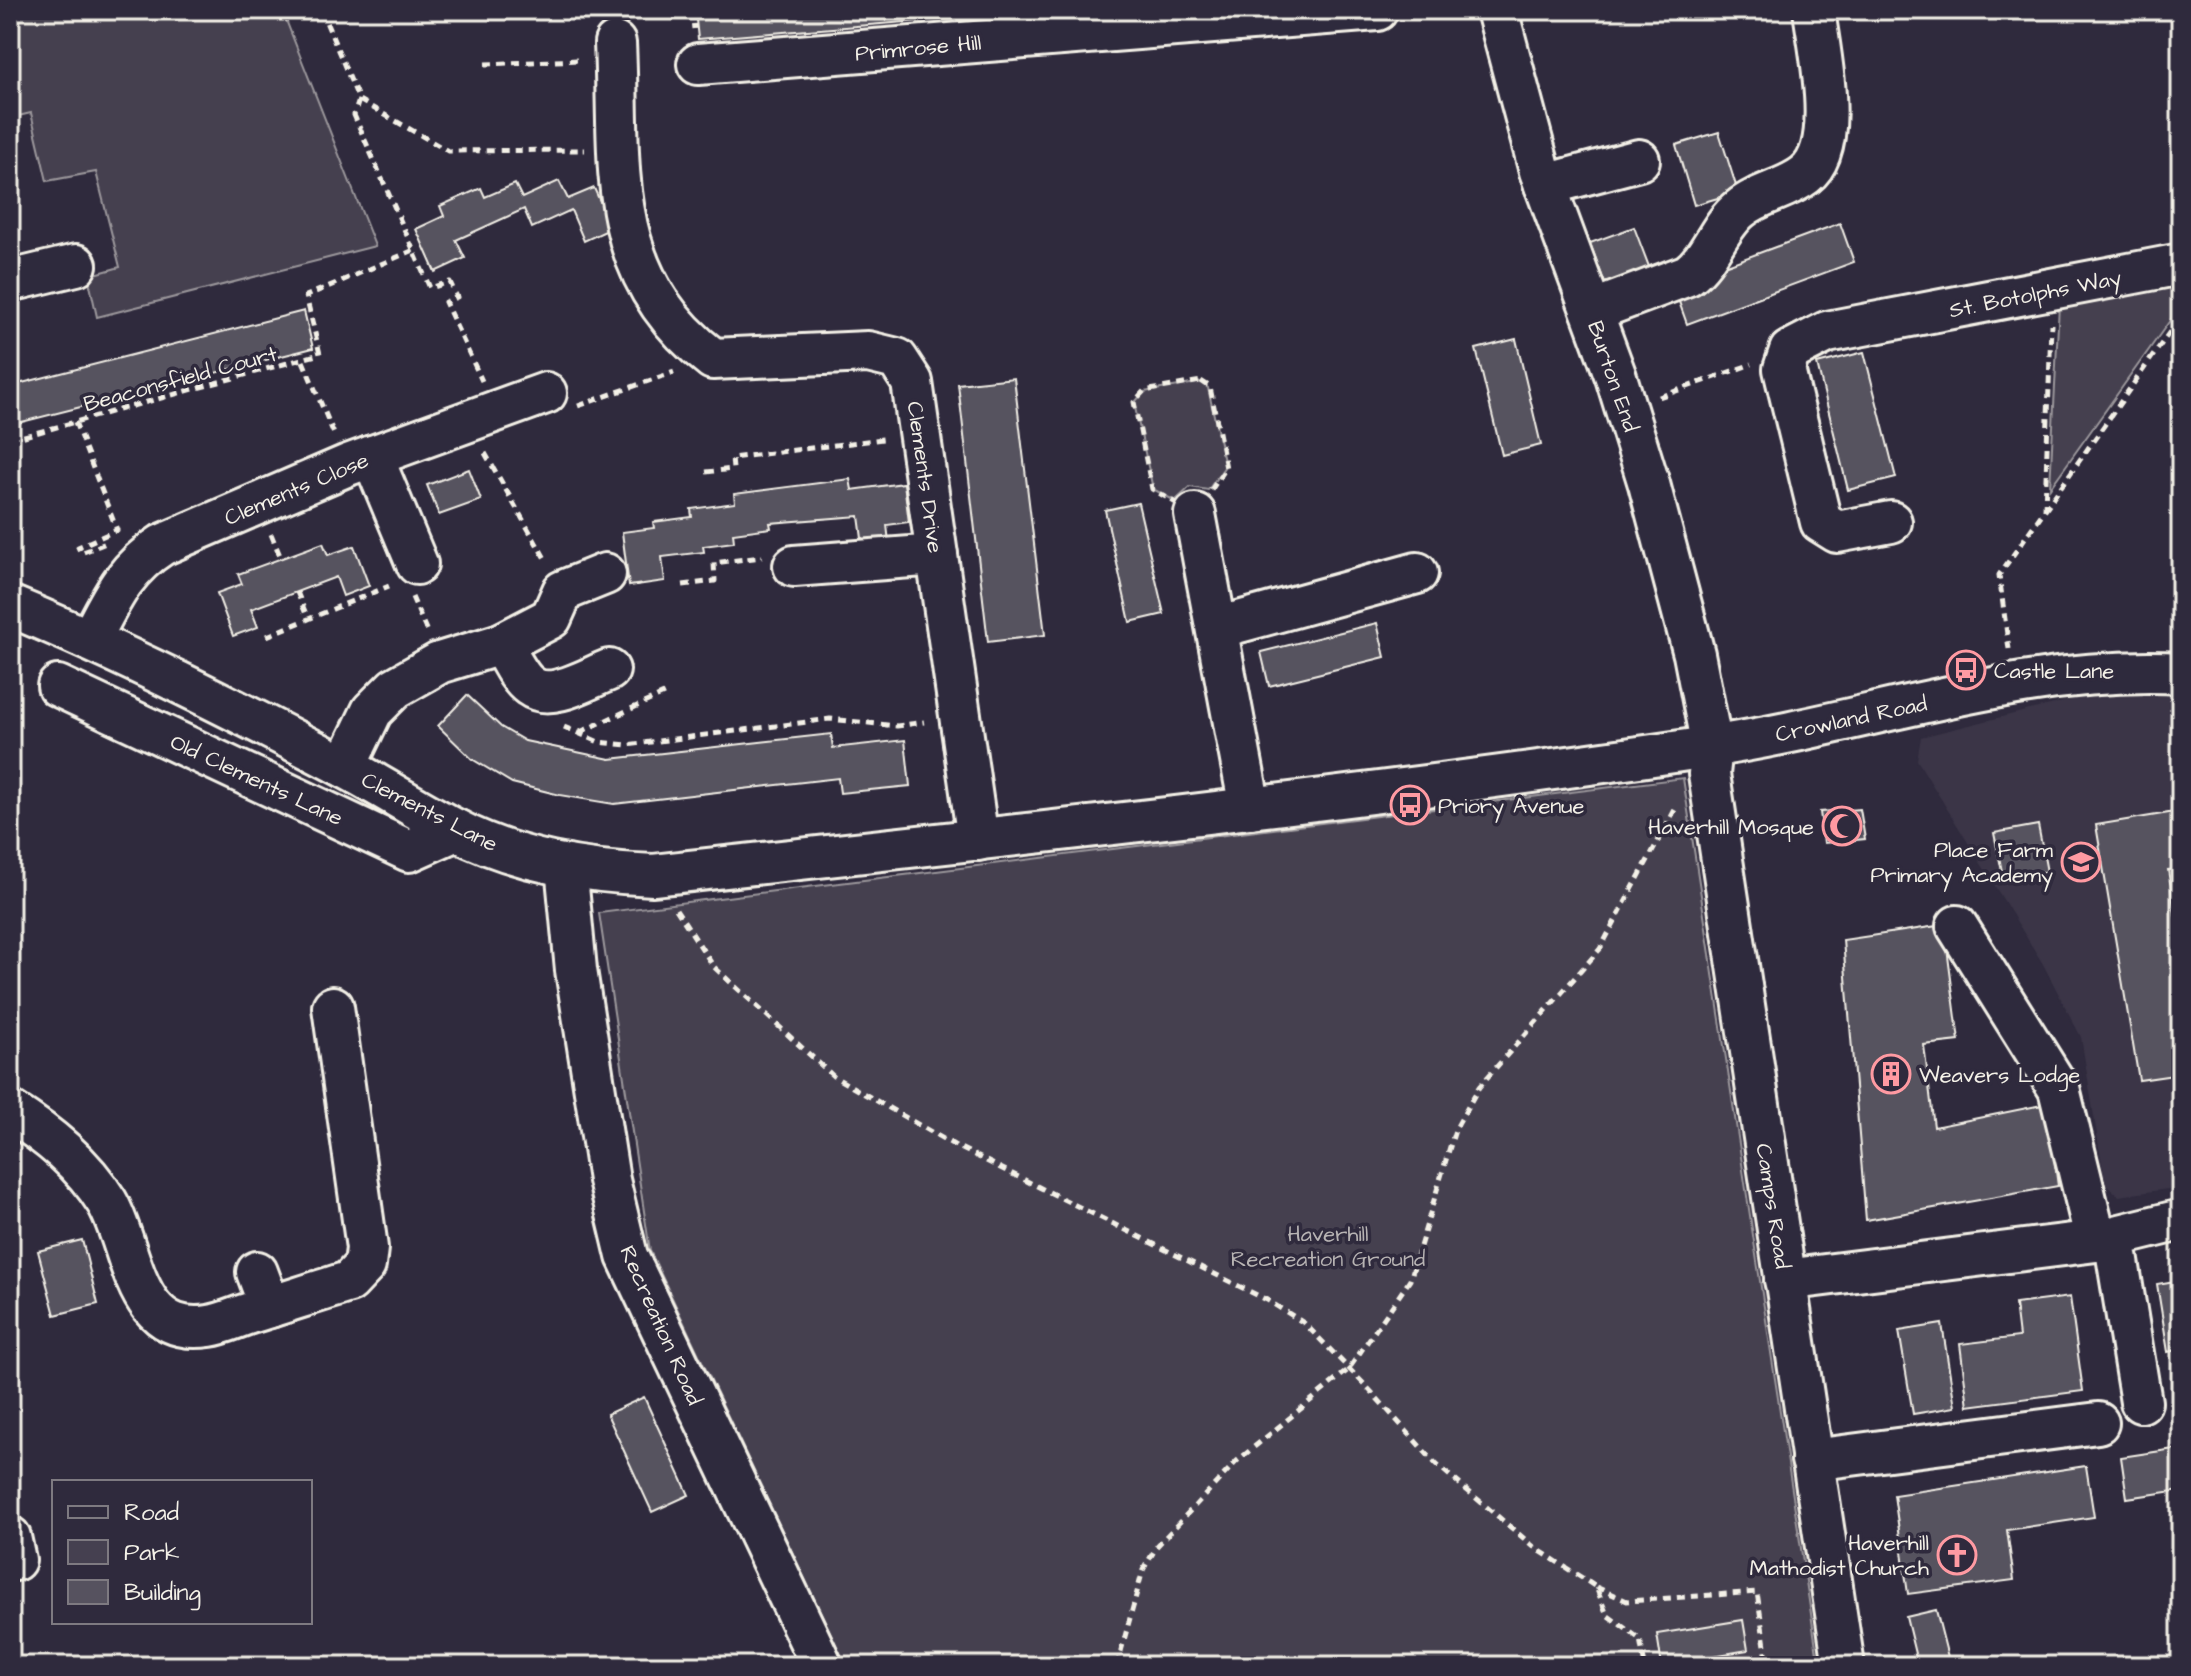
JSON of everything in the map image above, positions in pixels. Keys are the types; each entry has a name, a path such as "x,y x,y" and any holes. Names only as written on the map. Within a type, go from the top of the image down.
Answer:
{"street":[{"name":"Primrose Hill","path":"698,64 1377,10"},
{"name":"Burton End","path":"1497,10 1545,185 1626,409 1694,654 1710,760"},
{"path":"1592,311 1688,275 1700,267 1741,208 1805,175 1813,166 1826,134 1814,10"},
{"name":"Clements Drive","path":"615,51 618,150 625,232 658,302 687,339 713,359 868,352 897,359 912,382 978,840"},
{"path":"1545,185 1639,160"},
{"name":"St. Botolphs Way","path":"1790,351 1827,332 2181,264"},
{"path":"10,281 76,265"},
{"path":"1790,351 1784,369 1821,522 1837,532 1891,522"},
{"name":"Clements Close","path":"90,640 125,576 138,560 162,545 372,456 546,393"},
{"path":"372,456 404,574"},
{"path":"1195,514 1250,808"},
{"path":"794,566 937,555"},
{"path":"1217,628 1417,573"},
{"path":"345,767 372,711 395,688 439,663 511,639 551,618 563,591 605,574"},
{"name":"Clements Lane","path":"10,606 90,640 345,767 456,830 523,857 603,873 653,875 1250,808"},
{"path":"511,639 529,686 542,691 559,690 609,670"},
{"name":"Crowland Road","path":"1250,808 1710,760 2014,685 2130,670 2181,673"},
{"name":"Old Clements Lane","path":"58,686 409,851 456,830"},
{"name":"Camps Road","path":"1710,760 1844,1666"},
{"name":"Recreation Road","path":"566,866 590,1060 609,1180 627,1256 822,1666"},
{"path":"1957,926 2059,1089 2105,1239 2141,1402"},
{"path":"10,1111 42,1131 78,1163 108,1204 141,1293 160,1316 182,1325 208,1326 263,1289 349,1282 365,1265 367,1248 333,1007"},
{"path":"1785,1280 2105,1239 2181,1220"},
{"path":"1812,1460 2098,1423"},
{"path":"10,1537 15,1560 10,1561"}],"path":[{"path":"10,19 27,10"},
{"path":"321,10 359,100 448,151 618,150"},
{"path":"485,64 615,51"},
{"path":"359,100 354,115 430,288 450,282 457,297 445,302 481,416 563,591"},
{"path":"303,361 320,354 306,296 414,250"},
{"path":"2045,510 2052,291"},
{"path":"2014,685 1999,575 2181,316"},
{"path":"1626,409 1790,351"},
{"name":"Beaconsfield Court","path":"10,440 303,361 325,415"},
{"path":"546,393 567,409 656,378"},
{"path":"1201,381 1210,387 1226,468 1195,514 1152,489 1134,402 1144,391 1201,381"},
{"path":"75,422 117,530 78,547 81,553 120,537"},
{"path":"706,472 733,469 732,458 920,434"},
{"path":"683,585 715,581 714,563 793,554 794,566"},
{"path":"267,636 404,574"},
{"path":"297,592 308,619"},
{"path":"529,686 536,719 579,732 599,742 627,745 830,719 897,726 961,716"},
{"path":"579,732 666,693"},
{"path":"1117,1666 1143,1570 1157,1546 1237,1461 1348,1370 1410,1280 1455,1130 1479,1087 1600,949 1677,805 1710,760"},
{"path":"653,875 714,967 833,1076 954,1145 1267,1300 1304,1323 1436,1464 1534,1547 1596,1587 1627,1601 1757,1592 1768,1666"},
{"path":"1596,1587 1607,1615 1640,1639 1645,1666"}],"shaded area":[{"name":"Place Farm Primary Academy","path":"2111,690 2181,690 2181,1187 2119,1196 2105,1183 2081,1037 2043,964 1917,760 1921,737"}],"green space":[{"path":"10,10 282,10 375,246 97,317 88,276 120,267 96,172 47,181 31,113 10,118"},
{"path":"2181,277 2181,305 2050,488 2059,304"},
{"path":"1202,382 1208,388 1225,466 1208,490 1190,487 1175,501 1153,489 1134,403 1144,392"},
{"name":"Haverhill Recreation Ground","path":"1683,778 1819,1666 846,1666 650,1251 599,913"}],"building":[{"path":"695,10 1052,10 698,39"},
{"path":"1719,132 1738,192 1694,205 1676,145"},
{"path":"559,181 568,199 594,188 612,228 584,241 571,210 532,228 524,209 456,240 465,258 435,272 416,229 444,216 440,206 481,188 485,197 515,184 522,198"},
{"path":"1840,223 1854,262 1687,324 1673,285"},
{"path":"1634,227 1654,280 1610,297 1590,243"},
{"path":"304,311 313,348 10,425 10,386"},
{"path":"1516,339 1541,445 1502,455 1476,349"},
{"path":"1864,352 1896,478 1848,490 1817,364"},
{"path":"1014,378 1045,635 988,642 958,384"},
{"path":"469,469 481,500 439,515 427,485"},
{"path":"850,479 852,490 904,483 909,522 887,525 889,542 863,546 859,516 770,523 771,528 733,533 734,542 703,546 704,552 662,557 665,581 629,586 622,532 654,528 653,522 692,517 691,509 735,503 734,494"},
{"path":"1138,503 1164,614 1130,622 1105,510"},
{"path":"323,543 328,555 354,546 369,586 343,596 336,577 251,609 258,627 233,636 217,593 242,584 238,574"},
{"path":"1377,623 1385,657 1269,686 1261,652"},
{"path":"467,695 501,727 525,741 610,759 831,734 833,748 905,740 910,786 840,793 838,778 614,804 560,795 512,783 472,759 438,726"},
{"name":"Haverhill Mosque","path":"1860,809 1865,839 1824,843 1820,812"},
{"path":"2181,811 2181,869 2168,870 2181,949 2181,1074 2139,1080 2096,825"},
{"path":"2038,825 2047,872 2004,881 1994,833"},
{"name":"Weavers Lodge","path":"1944,925 1959,1041 1924,1045 1934,1127 2047,1104 2058,1186 1866,1220 1843,940"},
{"path":"82,1240 98,1304 55,1315 38,1251"},
{"path":"2181,1280 2181,1349 2168,1352 2157,1284"},
{"path":"2070,1297 2083,1391 1968,1406 1960,1344 2019,1337 2015,1304"},
{"path":"1942,1324 1955,1407 1913,1414 1899,1331"},
{"path":"644,1397 689,1495 652,1512 607,1414"},
{"path":"2181,1448 2181,1490 2127,1498 2121,1457"},
{"name":"Haverhill Mathodist Church","path":"2086,1466 2094,1517 2007,1530 2014,1580 1908,1594 1894,1495"},
{"path":"1936,1610 1950,1665 1918,1666 1906,1617"},
{"path":"1743,1620 1748,1650 1689,1660 1690,1666 1662,1666 1657,1634"}],"place":[{"name":"Castle Lane","path":"1966,670"},
{"name":"Priory Avenue","path":"1410,805"},
{"name":"Haverhill Mosque","path":"1842,826"},
{"name":"Place Farm Primary Academy","path":"2081,862"},
{"name":"Weavers Lodge","path":"1891,1074"},
{"name":"Haverhill Mathodist Church","path":"1957,1555"}]}
